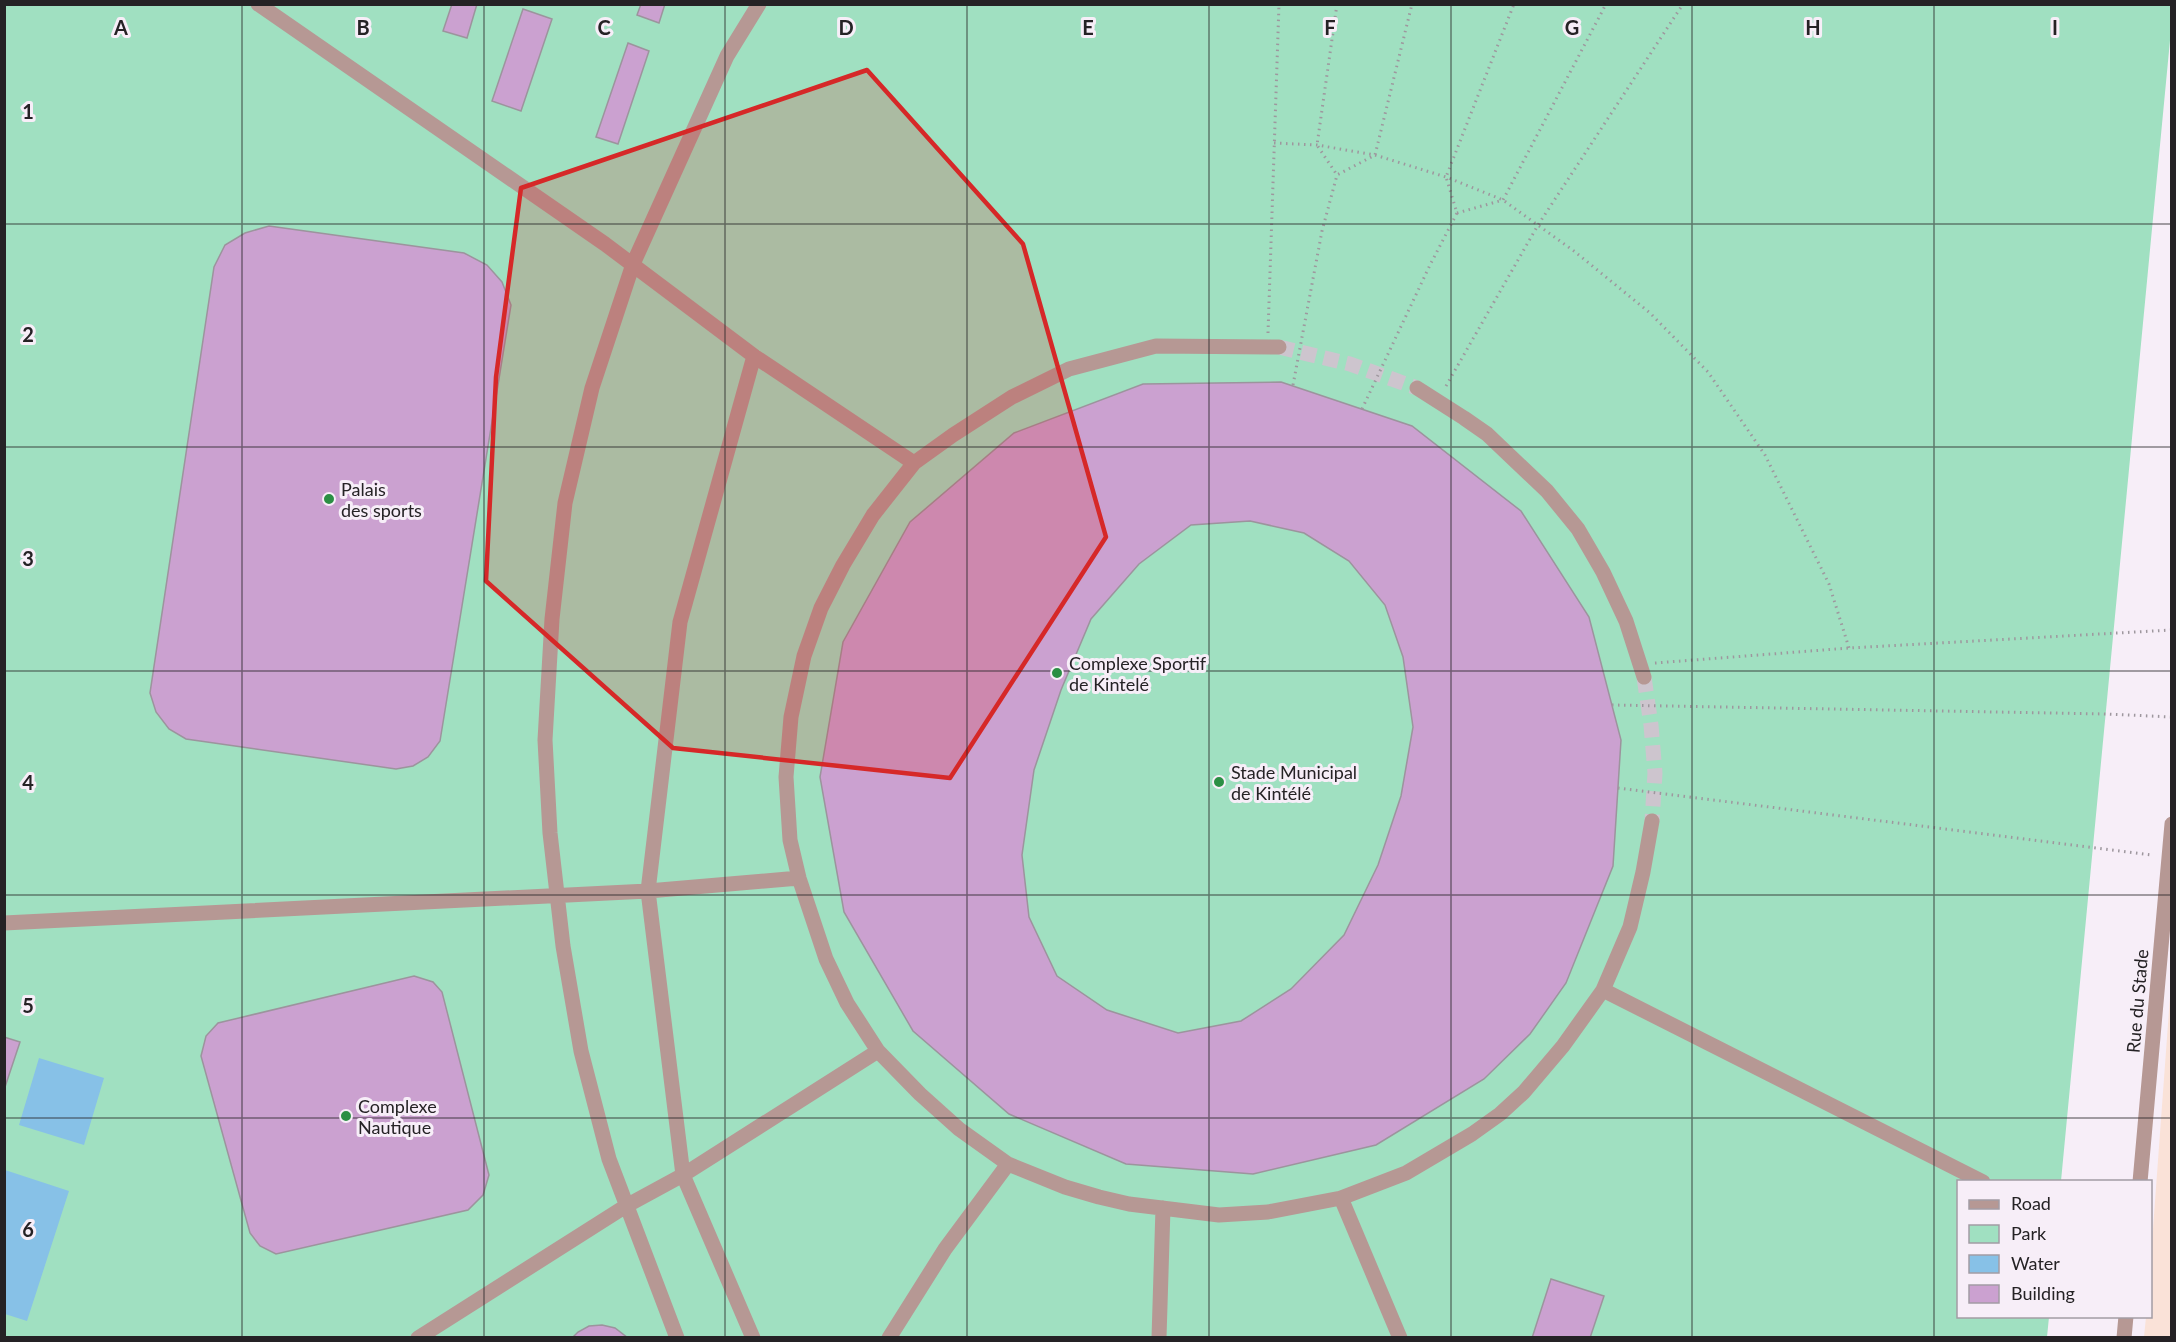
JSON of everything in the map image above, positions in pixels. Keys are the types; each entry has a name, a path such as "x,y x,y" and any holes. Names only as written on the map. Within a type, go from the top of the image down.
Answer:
{"street":[{"path":"258,4 633,264 754,356 914,463"},
{"path":"677,1338 609,1159 581,1052 563,946 550,833 545,740 552,619 566,503 592,388 633,264 727,56 759,4"},
{"path":"1274,347 1156,346 1069,369 1012,397 952,435 914,463 873,515 843,565 821,608 804,656 791,717 786,777 790,840 799,878 826,959 847,1004 878,1051 920,1094 959,1128 1008,1164 1065,1187 1100,1197 1219,1215 1268,1212 1341,1197 1406,1173 1441,1155 1500,1114 1524,1092 1563,1046 1603,990 1630,927 1652,821"},
{"path":"753,1338 683,1175 648,891 680,622 754,356"},
{"path":"1418,388 1487,434 1547,491 1578,529 1603,572 1626,621 1642,671"},
{"name":"Rue du Stade","path":"2140,1180 2172,824"},
{"path":"4,923 648,891 799,878"},
{"path":"1603,990 1979,1180"},
{"path":"418,1338 626,1206 683,1175 878,1051"},
{"path":"889,1338 945,1249 1008,1164"},
{"path":"1341,1197 1400,1338"},
{"path":"1159,1338 1163,1208"},
{"path":"2124,1338 2126,1318"}],"path":[{"path":"1274,347 1274,143 1279,4"},
{"path":"1337,4 1317,145 1337,175"},
{"path":"1293,385 1322,231 1337,175 1375,155 1412,4"},
{"path":"1362,409 1457,213 1446,177 1514,4"},
{"path":"1457,213 1503,200 1606,4"},
{"path":"1437,401 1538,225 1683,4"},
{"path":"1274,143 1317,145 1375,155 1446,177 1503,200 1574,251 1650,313 1708,372 1765,455 1829,584 1849,648"},
{"path":"1642,671 1849,648 2172,630"},
{"path":"1612,705 2172,717"},
{"path":"1618,788 2170,857"}],"highlighted area":[{"path":"867,70 1023,244 1106,537 950,778 673,748 486,581 496,377 521,188"}],"shaded area":[{"path":"2171,983 2171,1337 2144,1337 2146,1318 2152,1318 2152,1242"}],"green space":[{"name":"Complexe Sportif de Kintelé","path":"5,5 2171,5 2171,30 2061,1180 1957,1180 1957,1318 2049,1318 2047,1337 5,1338"}],"water":[{"path":"39,1058 104,1078 84,1145 19,1125"},
{"path":"5,1170 69,1191 27,1321 5,1314"}],"building":[{"path":"452,4 477,4 467,38 443,31"},
{"path":"641,4 665,4 659,23 637,15"},
{"path":"523,9 552,19 521,111 492,101"},
{"path":"628,43 649,51 618,144 596,137"},
{"name":"Palais des sports","path":"269,226 464,253 487,265 502,282 511,305 440,741 428,757 413,766 396,769 186,739 169,729 156,712 150,693 214,267 225,245 245,233"},
{"name":"Stade Municipal de Kintélé","path":"1281,382 1412,426 1521,511 1589,617 1621,740 1613,866 1566,983 1530,1034 1484,1079 1376,1145 1253,1174 1126,1164 1009,1114 913,1031 844,912 820,777 843,642 910,522 1014,433 1143,384","holes":["1250,521 1304,533 1349,561 1385,605 1403,657 1413,727 1401,796 1378,865 1344,935 1291,989 1241,1021 1178,1033 1107,1010 1057,976 1029,917 1022,855 1034,770 1061,690 1091,619 1139,564 1191,525"]},
{"name":"Complexe Nautique","path":"414,976 433,982 442,992 489,1175 483,1195 468,1210 276,1254 260,1246 250,1233 201,1056 206,1036 218,1023"},
{"path":"4,1037 20,1042 4,1090"},
{"path":"1551,1279 1604,1296 1590,1338 1532,1338"},
{"path":"602,1325 615,1328 628,1338 572,1338 589,1326"}],"tunnel":[{"path":"1279,347 1350,364 1417,388"},
{"path":"1644,677 1655,773 1652,821"}],"place":[{"name":"Palais des sports","path":"329,499"},
{"name":"Complexe Sportif de Kintelé","path":"1057,673"},
{"name":"Stade Municipal de Kintélé","path":"1219,782"},
{"name":"Complexe Nautique","path":"346,1116"}]}
